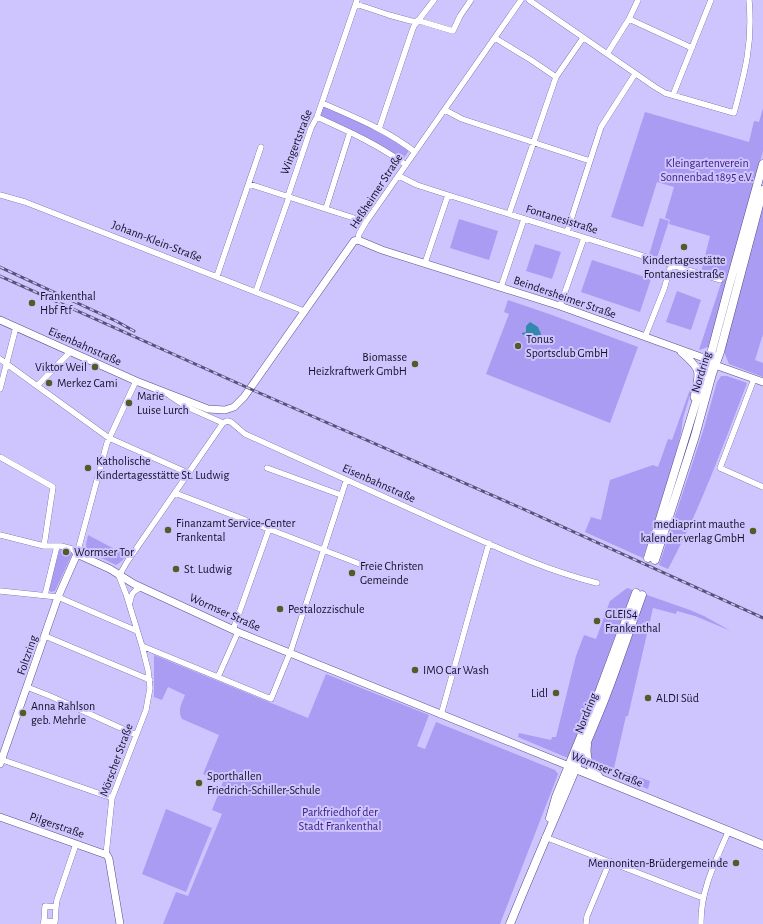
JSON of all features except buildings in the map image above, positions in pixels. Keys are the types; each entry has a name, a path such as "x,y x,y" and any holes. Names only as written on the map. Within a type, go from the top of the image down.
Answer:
{"main road":[{"name":"Nordring","path":"763,164 712,363 695,436 652,559 686,438 712,363 763,190"},
{"name":"Nordring","path":"510,924 545,837 558,812 572,768 600,690 639,594 603,702 588,740 572,768"},
{"path":"588,740 588,763 591,769 602,780"},
{"name":"Wormser Straße","path":"572,768 763,845"}],"street":[{"path":"379,129 412,31 434,0"},
{"path":"356,2 411,22 418,22 453,31 460,16 471,0"},
{"name":"Heßheimer Straße","path":"231,409 244,397 354,241 358,240 359,234 366,222 521,0"},
{"path":"529,0 654,87 673,95 734,113 749,51 749,0"},
{"path":"607,54 629,19 638,0"},
{"path":"673,95 711,0"},
{"name":"Wingertstraße","path":"256,292 311,128 322,103 356,2"},
{"path":"629,19 692,48"},
{"path":"495,38 556,77"},
{"path":"509,214 556,77 584,38"},
{"path":"567,232 601,127 635,74"},
{"path":"322,103 379,129 415,152"},
{"path":"445,110 462,119 590,161"},
{"path":"317,117 385,150 406,164"},
{"path":"326,208 350,132"},
{"path":"217,276 261,147"},
{"name":"Fontanesistraße","path":"399,176 417,185 720,280"},
{"path":"249,184 366,222"},
{"name":"Johann-Klein-Straße","path":"0,195 25,202 304,311"},
{"path":"425,263 448,195"},
{"path":"501,287 524,219"},
{"path":"560,306 584,238"},
{"name":"Beindersheimer Straße","path":"358,240 374,247 560,306 676,348 763,382"},
{"path":"645,337 664,289 671,265"},
{"name":"Eisenbahnstraße","path":"0,320 136,381 208,409 221,411 231,409"},
{"path":"0,389 2,376 16,327"},
{"name":"Nordring","path":"676,348 693,362 698,370 699,376 686,438"},
{"path":"37,386 70,352"},
{"path":"0,359 109,438 188,473"},
{"path":"754,379 720,468 763,487"},
{"path":"77,554 109,438 136,381"},
{"name":"Eisenbahnstraße","path":"162,390 187,407 223,423 227,421 231,422 245,434 346,480 549,568 576,578 597,583"},
{"path":"119,576 127,562 223,423"},
{"path":"0,457 52,487 44,546"},
{"path":"267,468 341,495"},
{"path":"142,646 271,699 290,654 346,480"},
{"path":"175,493 365,566"},
{"path":"218,677 269,529"},
{"name":"Wormser Straße","path":"0,535 44,546 57,546 72,549 77,554 110,569 119,576 235,631 572,768"},
{"path":"441,715 489,543"},
{"path":"45,595 57,546"},
{"name":"Foltzring","path":"0,761 58,597 77,554"},
{"name":"Mörscher Straße","path":"119,576 142,646 150,680 149,699 146,710 112,798 106,855 109,859 120,924"},
{"path":"129,604 133,593 136,590 143,588"},
{"path":"0,591 58,597 137,631"},
{"path":"45,636 150,680"},
{"path":"27,688 50,696 136,735"},
{"path":"0,761 112,798"},
{"name":"Pilgerstraße","path":"0,817 106,855"},
{"path":"701,924 703,898 709,878 729,830"},
{"path":"545,837 703,898"},
{"path":"56,907 45,906 44,923 55,922 56,907 56,900 76,844"},
{"path":"586,924 610,861"}],"green space":[{"path":"323,105 377,129 410,149 402,161 319,117"},
{"name":"Kleingartenverein Sonnenbad 1895 e.V.","path":"763,108 763,151 708,347 699,350 721,283 700,276 710,236 669,224 670,220 665,218 674,187 657,182 643,227 611,217 645,112 749,142 754,121 759,122"},
{"path":"763,199 763,334 755,360 763,363 763,377 729,364 723,349"},
{"path":"660,218 669,221 657,258 649,255"},
{"path":"459,219 498,231 489,260 450,248"},
{"path":"535,244 561,252 552,279 526,271"},
{"path":"592,260 651,279 640,312 581,292"},
{"path":"677,291 701,300 691,330 666,322"},
{"path":"508,300 638,347 610,423 486,374 509,314 504,312"},
{"path":"721,376 727,376 747,383 701,501 668,569 659,565 703,431 717,382"},
{"path":"693,381 674,460 643,558 585,532 591,517 601,520 610,480 653,465 658,467 668,439 672,440"},
{"path":"88,535 126,555 122,561 116,565 87,551 86,544"},
{"path":"61,548 72,552 72,554 55,591 51,592 48,589"},
{"path":"627,588 690,610 731,631 695,616 677,611 676,614 653,608 628,716 626,716 614,768 650,781 648,789 518,737 519,733 551,740 552,737 556,737 576,656 584,635 596,639 610,601"},
{"name":"Parkfriedhof der Stadt Frankenthal","path":"154,655 308,718 326,674 429,715 417,746 425,749 436,722 555,770 558,774 557,777 500,924 163,924 176,892 188,896 222,814 212,810 223,782 203,774 219,735 182,719 180,710 185,695 168,687 162,700 154,697"},
{"path":"166,809 212,828 186,892 142,874"}],"water":[{"path":"530,322 538,327 541,334 538,342 533,340 533,335 529,335 528,337 522,334 526,332 526,326"}],"railway":[{"path":"0,267 116,321 134,331"},
{"path":"0,276 255,391 521,508 763,618"}],"place":[{"name":"Kindertagesstätte Fontanesiestraße","path":"684,247"},
{"name":"Frankenthal Hbf Ftf","path":"32,303"},
{"name":"Tonus Sportsclub GmbH","path":"518,346"},
{"name":"Biomasse Heizkraftwerk GmbH","path":"415,364"},
{"name":"Viktor Weil","path":"95,367"},
{"name":"Merkez Cami","path":"49,383"},
{"name":"Marie Luise Lurch","path":"129,403"},
{"name":"Katholische Kindertagesstätte St. Ludwig","path":"88,468"},
{"name":"Finanzamt Service-Center Frankental","path":"168,530"},
{"name":"mediaprint mauthe kalender verlag GmbH","path":"753,531"},
{"name":"Wormser Tor","path":"66,552"},
{"name":"St. Ludwig","path":"176,569"},
{"name":"Freie Christen Gemeinde","path":"352,573"},
{"name":"Pestalozzischule","path":"280,609"},
{"name":"GLEIS4 Frankenthal","path":"597,621"},
{"name":"IMO Car Wash","path":"415,670"},
{"name":"Lidl","path":"556,693"},
{"name":"ALDI Süd","path":"648,698"},
{"name":"Anna Rahlson geb. Mehrle","path":"23,713"},
{"name":"Sporthallen Friedrich-Schiller-Schule","path":"199,783"},
{"name":"Mennoniten-Brüdergemeinde","path":"736,863"}]}
